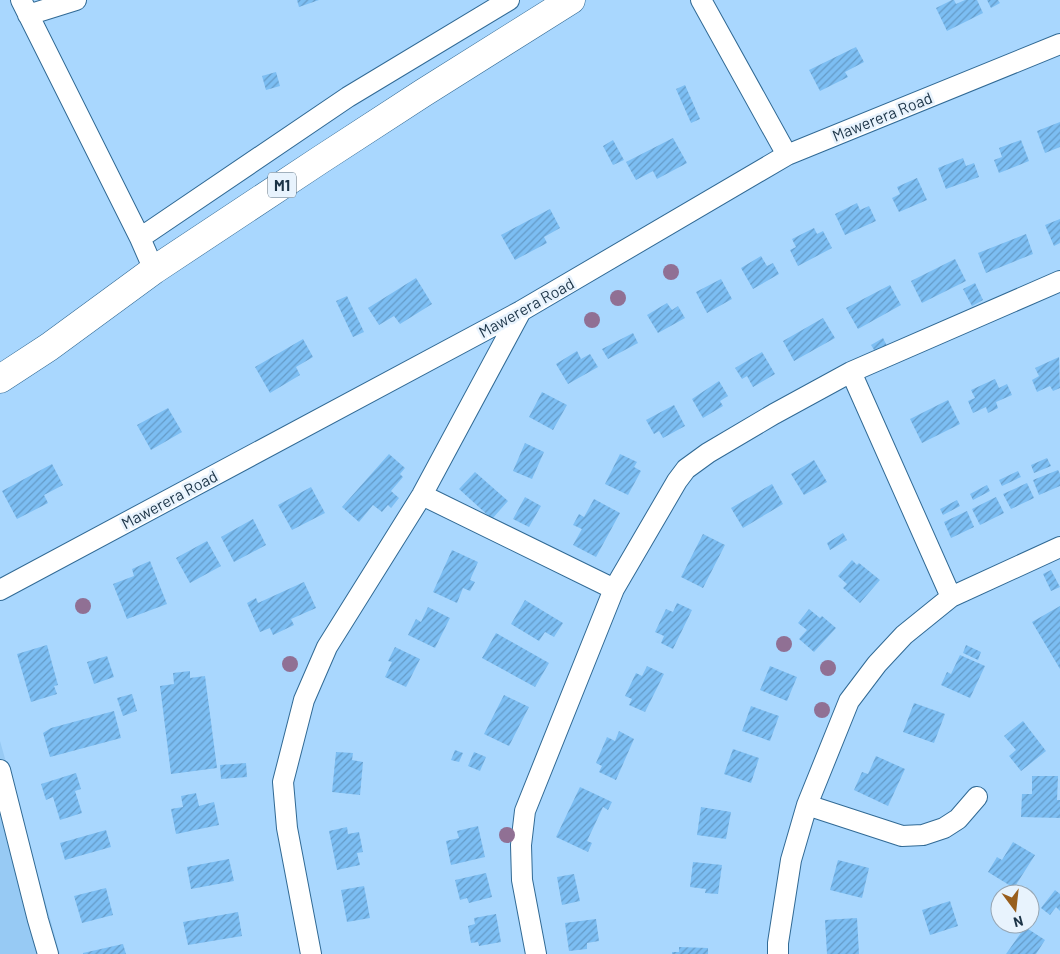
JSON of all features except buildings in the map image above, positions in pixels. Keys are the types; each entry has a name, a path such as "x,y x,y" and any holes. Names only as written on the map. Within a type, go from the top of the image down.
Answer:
{"highway":[{"name":"M1","path":"0,379 49,347 154,270 422,93 571,0"}],"street":[{"path":"76,0 24,7 140,238 154,270"},
{"path":"140,238 348,97 509,0"},
{"path":"701,0 787,155"},
{"name":"Mawerera Road","path":"0,590 521,311 787,155 1060,44"},
{"path":"536,954 522,880 521,845 525,811 614,589 666,498 686,469 724,443 850,372 1060,281"},
{"path":"311,954 287,828 283,782 304,700 327,647 422,495 521,311"},
{"path":"850,372 950,597"},
{"path":"422,495 614,589"},
{"path":"778,954 778,943 791,860 807,805 849,701 877,664 904,635 950,597 1060,547"},
{"path":"0,770 48,954"},
{"path":"807,805 902,836 924,835 944,828 958,819 977,797"}],"shaded area":[{"path":"0,741 60,954 0,954"}]}
